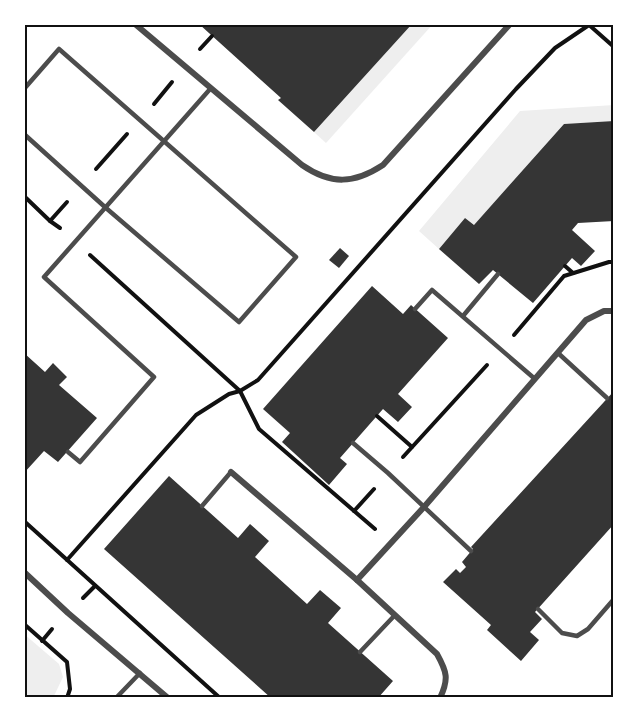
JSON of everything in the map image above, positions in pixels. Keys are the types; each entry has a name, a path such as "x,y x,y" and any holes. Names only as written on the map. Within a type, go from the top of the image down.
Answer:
{"street":[{"path":"135,24 302,165 316,175 331,180 347,180 372,172 383,165 510,24"},
{"path":"357,580 424,507 586,320 604,311 614,311"},
{"path":"231,472 357,580 437,654 445,668 447,683 440,698"},
{"path":"24,572 68,613 168,698"}],"lane":[{"path":"24,89 59,49 296,257 239,322 24,134"},
{"path":"68,452 80,462 153,377 44,277 211,88"},
{"path":"463,316 498,274"},
{"path":"415,309 432,290 536,379"},
{"path":"558,353 607,398"},
{"path":"353,443 471,551"},
{"path":"202,506 231,472"},
{"path":"538,609 562,633 577,636 588,629 614,600"},
{"path":"360,652 395,615"},
{"path":"116,698 140,673"}],"path":[{"path":"68,560 196,415 229,394 240,391 258,380 555,48 589,24 614,47"},
{"path":"24,196 50,221"},
{"path":"354,511 502,349 564,276 614,262"},
{"path":"565,266 573,273"},
{"path":"377,416 412,447"},
{"path":"24,521 220,698"},
{"path":"24,624 67,662 70,689 67,698"}],"shaded area":[{"path":"412,24 433,24 326,143 314,132"},
{"path":"614,105 614,121 564,124 474,225 465,218 439,249 419,231 520,111"},
{"path":"24,634 59,664 63,677 53,698 24,698"}],"building":[{"path":"199,24 412,24 314,132 278,100 281,98"},
{"path":"614,121 614,221 578,223 572,230 595,251 581,266 572,258 533,303 493,270 479,284 439,249 465,218 474,225 564,124"},
{"path":"340,248 349,256 339,268 329,260"},
{"path":"372,286 403,314 411,305 448,338 398,394 412,407 398,422 383,409 340,458 347,464 329,485 282,442 290,433 263,409"},
{"path":"24,353 45,372 53,363 67,377 59,385 97,418 58,462 44,451 24,473"},
{"path":"614,391 614,524 535,612 542,619 530,632 539,640 521,661 487,630 491,625 443,582 456,569 460,573 466,567 462,562 473,549 471,547"},
{"path":"169,476 238,538 250,524 269,541 255,557 307,604 320,590 341,608 328,623 393,681 378,698 271,698 104,549"}]}
